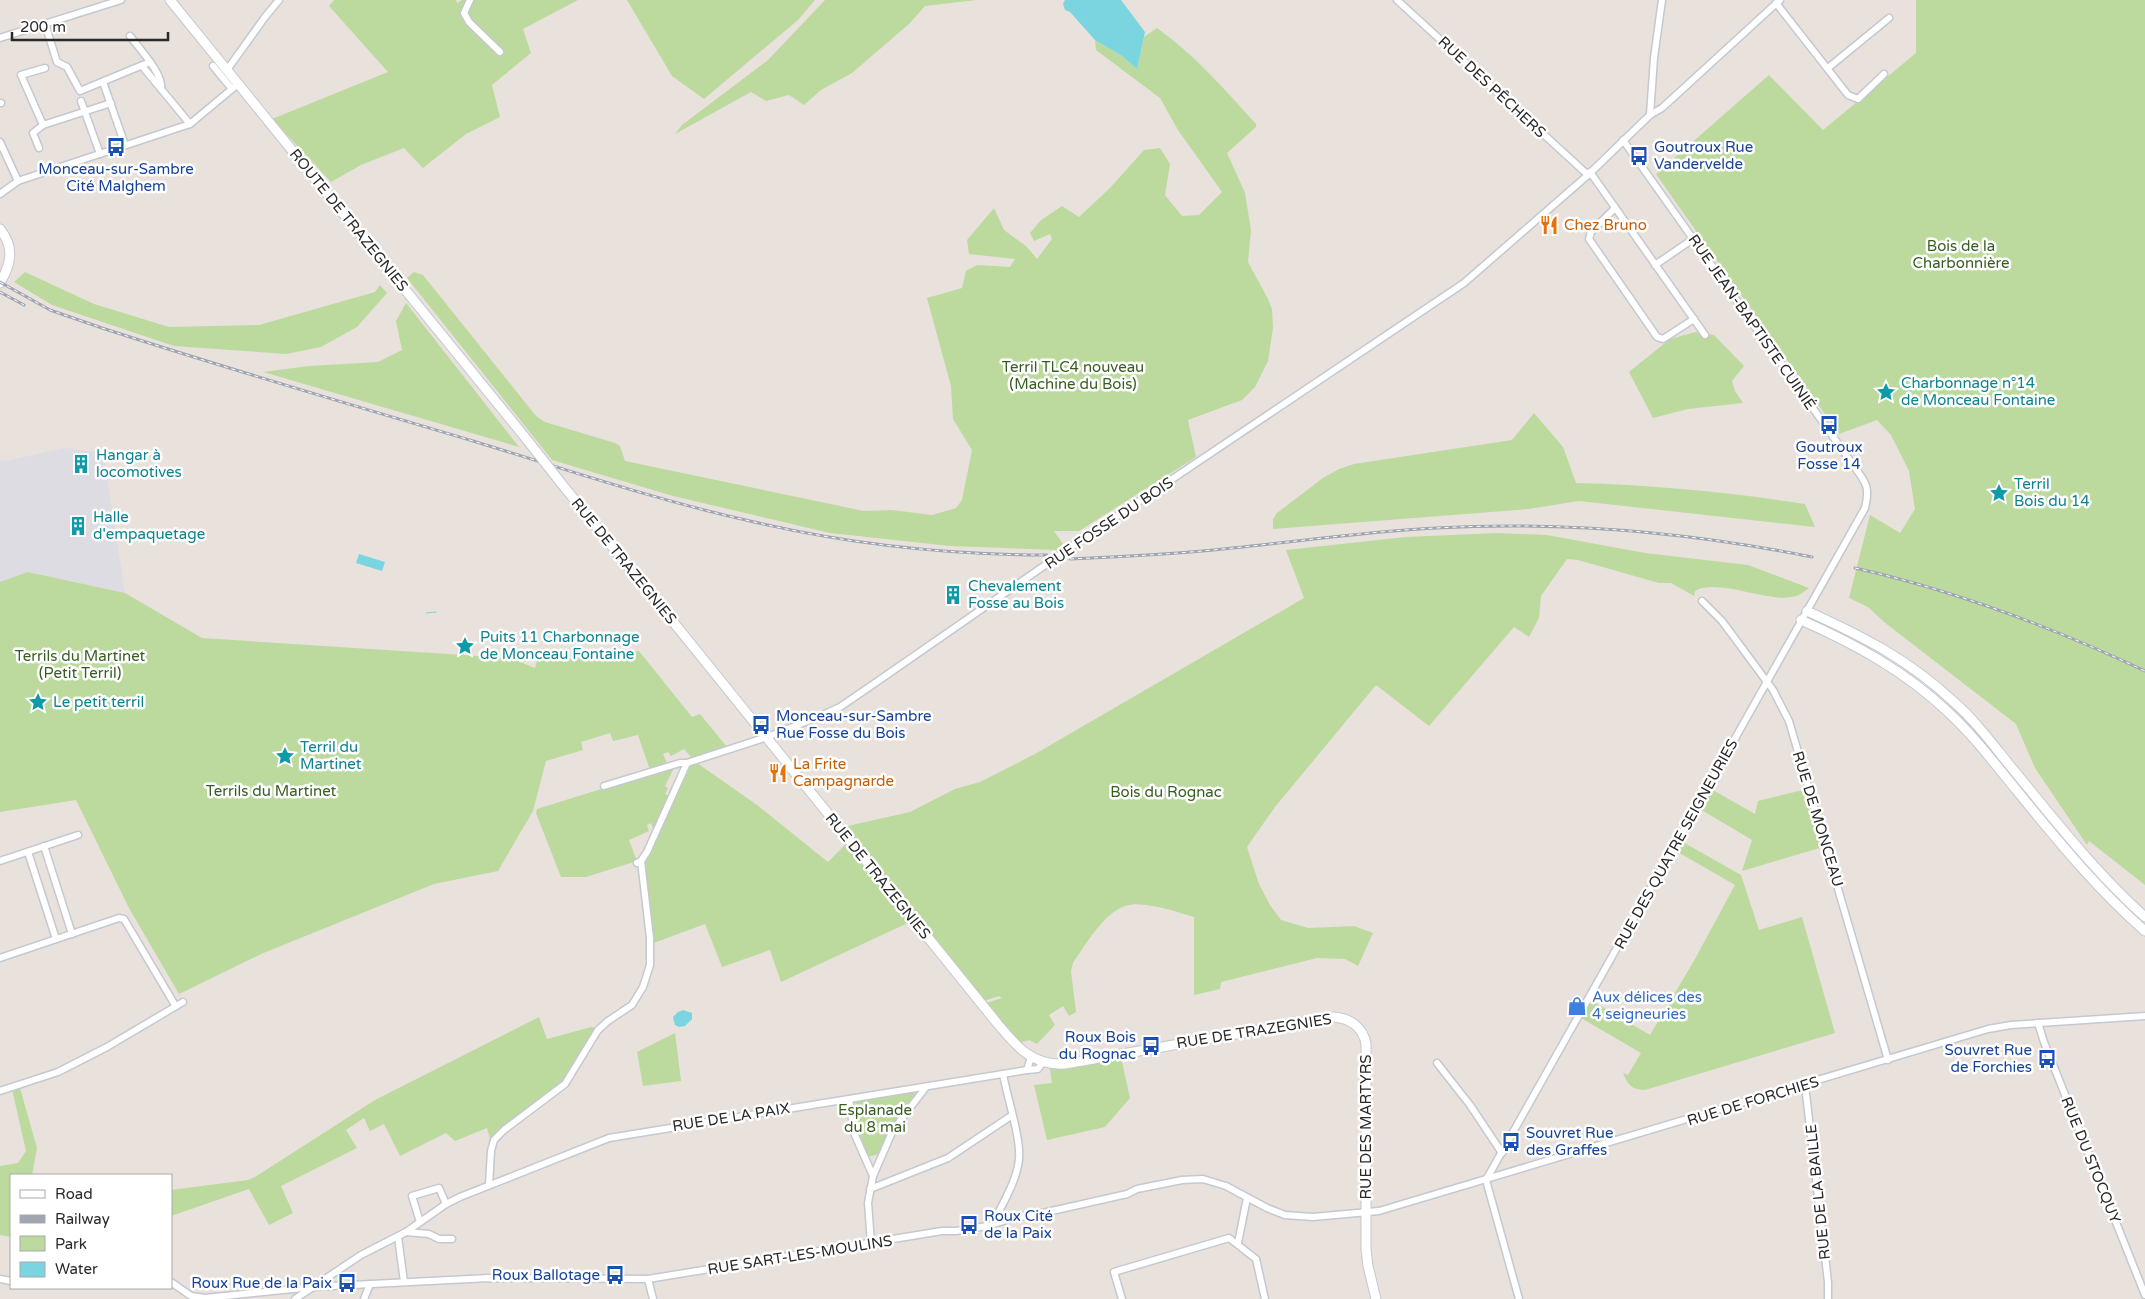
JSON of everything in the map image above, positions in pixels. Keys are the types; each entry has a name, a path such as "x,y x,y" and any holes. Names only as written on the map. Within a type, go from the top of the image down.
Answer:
{"main road":[{"name":"ROUTE DE TRAZEGNIES","path":"170,0 227,70 235,87 528,441"},
{"path":"0,229 8,242 10,256 8,268 0,283"},
{"name":"RUE DE TRAZEGNIES","path":"528,441 1011,1040 1031,1057 1043,1062 1065,1064 1326,1018 1346,1019"},
{"path":"1807,611 1886,649 1931,681 1956,702 1996,747 2082,854 2145,917"},
{"path":"1801,620 1834,634 1880,659 1949,712 1985,752 2075,861 2145,931"},
{"name":"RUE DES MARTYRS","path":"1346,1019 1360,1029 1366,1044 1366,1213 1368,1266 1376,1299"}],"street":[{"path":"0,38 121,0"},
{"path":"227,70 260,23 279,0"},
{"path":"470,0 464,13 469,22 500,52"},
{"name":"RUE DES PÊCHERS","path":"1397,0 1589,174 1705,335"},
{"path":"1650,115 1654,58 1662,0"},
{"path":"1778,2 1848,95 1858,99 1884,74"},
{"name":"RUE FOSSE DU BOIS","path":"604,786 680,763 687,763 766,738 818,717 851,700 1077,544 1464,283 1589,174 1650,115 1662,108 1778,2"},
{"path":"1828,68 1889,18"},
{"path":"45,24 57,62 67,67 80,91 150,62"},
{"path":"130,36 150,62 162,84 161,89"},
{"path":"142,66 190,124"},
{"path":"0,194 18,181 190,124 235,87 213,66"},
{"path":"43,125 22,75 45,68"},
{"path":"104,82 125,145"},
{"path":"81,101 100,154"},
{"path":"39,148 32,134 43,125 111,103"},
{"name":"RUE JEAN-BAPTISTE CUINIÉ","path":"1623,140 1863,480 1869,492 1864,508"},
{"path":"0,142 18,181"},
{"path":"1615,208 1591,232 1589,239 1657,336 1663,339 1694,319"},
{"path":"1655,265 1693,239"},
{"name":"RUE DES QUATRE SEIGNEURIES","path":"1486,1180 1864,508"},
{"name":"RUE DE MONCEAU","path":"1702,601 1722,622 1767,682 1789,721 1888,1060"},
{"path":"488,1185 491,1151 494,1140 504,1130 565,1084 598,1030 608,1020 632,1006 643,987 649,972 650,954 639,862 687,763"},
{"path":"0,861 78,835"},
{"path":"44,846 72,934"},
{"path":"28,852 56,939"},
{"path":"0,958 119,918 127,922 175,1005"},
{"path":"0,1091 58,1072 87,1058 183,1002"},
{"name":"RUE DE FORCHIES","path":"1274,1211 1297,1217 1379,1211 1988,1029 2011,1024 2145,1016"},
{"name":"RUE DU STOCQUY","path":"2038,1023 2145,1295"},
{"path":"1028,1070 1031,1057"},
{"name":"RUE DE LA PAIX","path":"296,1299 361,1255 398,1237 446,1204 488,1185 609,1138 1038,1069 1043,1062"},
{"path":"1437,1063 1470,1105 1502,1153"},
{"path":"993,1224 1016,1173 1019,1158 1003,1074"},
{"name":"RUE DE LA BAILLE","path":"1805,1085 1828,1282 1828,1299"},
{"path":"871,1243 868,1217 873,1176 893,1130 926,1087"},
{"path":"849,1099 854,1133 873,1176"},
{"path":"870,1189 948,1158 1012,1116"},
{"name":"RUE SART-LES-MOULINS","path":"205,1298 313,1287 489,1278 648,1279 993,1224 1127,1194 1137,1189 1191,1179 1202,1179 1220,1184 1274,1211"},
{"path":"1486,1180 1519,1299"},
{"path":"420,1222 412,1196 439,1188 446,1204"},
{"path":"1238,1243 1247,1198"},
{"path":"406,1232 429,1234 439,1239 452,1239"},
{"path":"398,1237 404,1282"},
{"path":"1122,1299 1114,1272 1229,1238 1238,1243 1256,1259 1263,1298"},
{"path":"648,1279 653,1299"},
{"path":"172,1283 191,1296 205,1298"},
{"path":"364,1299 370,1284"}],"shaded area":[{"path":"65,448 103,453 125,593 29,572 0,582 0,460 6,461"}],"green space":[{"path":"334,0 456,0 457,3 462,0 578,0 523,29 531,53 492,85 500,117 466,134 423,168 404,148 361,165 331,182 272,119 388,72 329,6"},
{"path":"627,0 815,0 798,20 704,99 672,76"},
{"path":"825,0 976,0 925,6 909,24 852,73 821,90 804,105 789,95 766,101 751,92 675,134 682,125 768,60"},
{"name":"Bois de la Charbonnière","path":"1916,0 2145,0 2145,885 2089,841 2087,845 2035,768 2016,724 1884,622 1868,607 1849,598 1870,515 1900,533 1915,509 1909,471 1891,435 1877,420 1839,434 1656,174 1769,75 1823,130 1916,53"},
{"name":"Terril TLC4 nouveau (Machine du Bois)","path":"1157,28 1184,49 1256,124 1256,127 1227,153 1245,193 1251,230 1248,262 1272,309 1273,328 1268,361 1255,387 1242,400 1188,420 1196,457 1079,531 1054,531 1063,544 1056,550 950,546 830,533 673,496 552,460 407,278 414,272 423,275 536,416 545,422 615,443 620,446 625,461 864,511 892,510 932,515 956,508 962,500 972,450 953,419 951,386 927,298 962,288 966,271 977,265 1010,267 1015,259 969,254 967,240 994,208 1004,230 1026,246 1037,259 1052,239 1050,234 1034,241 1030,233 1041,220 1062,206 1079,217 1110,188 1144,150 1160,148 1170,164 1165,195 1182,216 1199,215 1222,192 1178,130 1160,98 1096,50 1095,40 1122,56 1137,69 1144,37"},
{"path":"25,272 94,304 169,327 259,325 375,292 380,285 387,293 357,327 321,347 286,354 174,346 52,305 14,282"},
{"path":"406,303 519,447 263,372 309,366 378,362 402,350 396,321"},
{"path":"1696,332 1714,335 1744,366 1732,381 1735,391 1743,403 1688,409 1653,418 1629,372 1670,339"},
{"path":"1534,413 1563,447 1576,483 1634,485 1691,490 1805,504 1815,527 1579,501 1528,509 1273,529 1273,519 1277,513 1323,478 1339,469 1354,464 1512,440"},
{"name":"Bois du Rognac","path":"1497,533 1547,535 1645,553 1748,565 1809,588 1798,595 1780,598 1716,587 1695,591 1694,596 1671,583 1659,583 1578,560 1567,559 1541,596 1539,618 1529,637 1514,627 1429,726 1376,685 1275,807 1247,847 1259,884 1270,905 1281,920 1308,928 1354,926 1373,933 1358,966 1345,959 1317,958 1221,982 1220,989 1194,995 1194,917 1141,904 1125,906 1102,922 1073,963 1071,971 1076,1012 1069,1016 1063,1006 1049,1015 1055,1025 1037,1044 1029,1040 1019,1043 986,1003 1002,998 999,996 984,1001 843,827 910,812 955,789 980,782 1035,754 1304,598 1286,550 1406,537"},
{"name":"Terrils du Martinet","path":"28,572 125,593 202,638 510,658 535,668 538,657 587,659 639,651 692,717 700,714 727,747 692,758 684,749 671,756 668,752 663,754 668,765 650,770 638,735 613,741 610,733 581,742 583,750 546,761 533,811 498,871 434,884 261,954 179,994 129,908 76,800 0,812 0,582"},
{"path":"697,763 757,805 828,862 846,844 910,922 781,982 770,950 722,967 705,924 651,944 644,862 688,767"},
{"path":"675,766 665,786 668,788 665,794 669,796 654,831 651,823 647,825 649,831 629,840 637,861 586,877 561,877 536,813 537,809"},
{"path":"1711,789 1755,814 1758,801 1807,789 1823,847 1742,871 1752,840 1700,809"},
{"path":"1681,841 1741,875 1759,930 1802,917 1835,1033 1641,1090 1631,1086 1623,1073 1628,1075 1641,1053 1581,1018 1592,1001 1650,1035 1695,959 1735,885 1676,851"},
{"path":"539,1017 547,1039 591,1027 598,1028 561,1085 491,1142 487,1128 455,1141 446,1133 400,1156 384,1124 370,1131 364,1118 346,1130 357,1148 281,1186 293,1213 269,1225 249,1189 172,1216 172,1190 248,1180 255,1177 375,1100"},
{"path":"675,1033 681,1081 643,1086 637,1052"},
{"path":"1121,1057 1130,1098 1105,1127 1047,1140 1034,1085 1052,1083 1050,1069"},
{"path":"20,1088 37,1148 32,1174 10,1174 10,1237 0,1235 0,1166 18,1163 26,1151 12,1089"},
{"name":"Esplanade du 8 mai","path":"915,1092 916,1098 893,1123 878,1154 868,1157 860,1135 855,1102"}],"water":[{"path":"1065,0 1121,0 1145,32 1137,69 1122,56 1095,40 1070,12 1065,10 1063,4"},
{"path":"359,554 385,562 382,571 356,563"},
{"path":"683,1010 692,1013 692,1019 685,1026 679,1027 675,1025 673,1017"}],"waterway":[{"path":"426,613 436,612"}],"railway":[{"path":"0,282 50,310 102,328 241,372 680,504 787,529 860,542 972,553 1047,555"},
{"path":"0,292 24,305"},
{"path":"1070,559 1152,555 1348,535 1483,526 1625,530 1719,541 1812,557"},
{"path":"1855,568 1967,599 2039,625 2145,671"}],"place":[{"name":"Monceau-sur-Sambre Cité Malghem","path":"116,147"},
{"name":"Goutroux Rue Vandervelde","path":"1639,156"},
{"name":"Chez Bruno","path":"1549,225"},
{"name":"Charbonnage n°14 de Monceau Fontaine","path":"1886,392"},
{"name":"Goutroux Fosse 14","path":"1829,425"},
{"name":"Hangar à locomotives","path":"81,464"},
{"name":"Terril Bois du 14","path":"1999,493"},
{"name":"Halle d'empaquetage","path":"78,526"},
{"name":"Chevalement Fosse au Bois","path":"953,595"},
{"name":"Puits 11 Charbonnage de Monceau Fontaine","path":"465,646"},
{"name":"Le petit terril","path":"38,702"},
{"name":"Monceau-sur-Sambre Rue Fosse du Bois","path":"761,725"},
{"name":"Terril du Martinet","path":"285,756"},
{"name":"La Frite Campagnarde","path":"778,773"},
{"name":"Aux délices des 4 seigneuries","path":"1577,1006"},
{"name":"Roux Bois du Rognac","path":"1151,1046"},
{"name":"Souvret Rue de Forchies","path":"2047,1059"},
{"name":"Souvret Rue des Graffes","path":"1511,1142"},
{"name":"Roux Cité de la Paix","path":"969,1225"},
{"name":"Roux Ballotage","path":"615,1275"},
{"name":"Roux Rue de la Paix","path":"347,1283"}],"park label":[{"name":"Terrils du Martinet (Petit Terril)","path":"80,664"}]}
